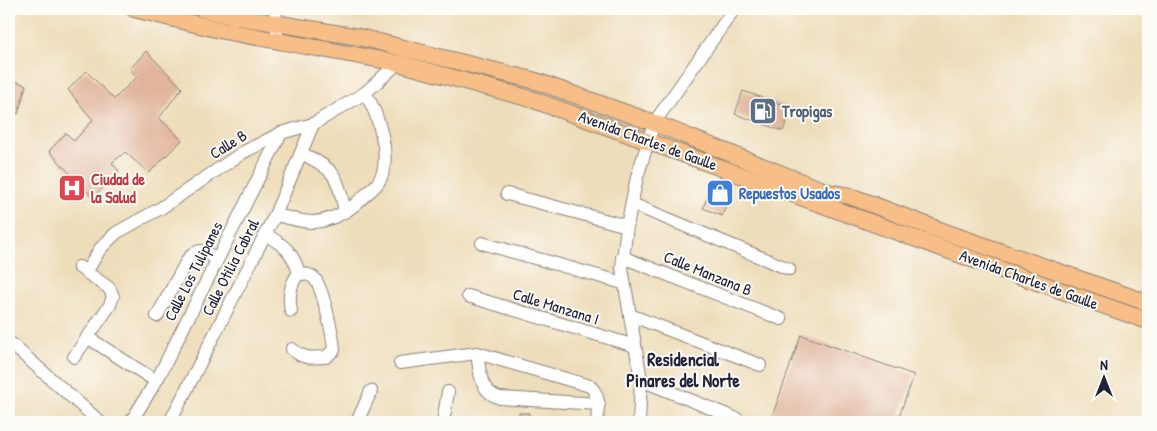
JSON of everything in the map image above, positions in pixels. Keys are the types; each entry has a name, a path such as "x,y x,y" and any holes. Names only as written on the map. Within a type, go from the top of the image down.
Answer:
{"main road":[{"name":"Avenida Charles de Gaulle","path":"134,9 236,34 398,63 531,98 1002,270 1148,321"},
{"name":"Avenida Charles de Gaulle","path":"202,9 276,16 536,81 654,123 828,192 850,196 942,231 1148,303"},
{"path":"531,98 536,81"}],"street":[{"path":"639,422 641,380 623,283 622,257 637,177 654,123 734,9"},
{"path":"236,34 242,13"},
{"path":"276,16 278,41"},
{"name":"Calle B","path":"87,337 110,306 113,296 109,288 83,269 116,233 161,208 242,153 281,133 313,124 365,93 398,63"},
{"path":"275,215 312,222 332,218 353,206 378,182 382,175 383,142 374,107 365,93"},
{"name":"Calle Otilia Cabral","path":"170,422 275,215 313,124"},
{"name":"Calle Los Tulipanes","path":"131,422 156,381 281,133"},
{"path":"302,153 330,170 336,178 346,211"},
{"path":"507,194 627,226"},
{"path":"632,204 789,269"},
{"path":"265,234 285,246 299,273"},
{"path":"482,243 623,283"},
{"path":"157,316 188,259 195,252 204,250 218,260"},
{"name":"Calle Manzana B","path":"622,257 781,319"},
{"path":"291,311 290,288 299,273"},
{"path":"292,349 299,356 311,358 326,357 334,350 332,334 318,282 308,274 299,273"},
{"name":"Calle Manzana I","path":"468,296 635,346"},
{"path":"630,315 760,365"},
{"path":"74,357 87,337 156,381"},
{"path":"9,342 100,422"},
{"path":"400,363 477,353 590,386 598,399 597,422"},
{"path":"477,353 482,384 492,396 500,398 598,399"},
{"path":"641,380 737,419"},
{"path":"358,422 371,391"},
{"path":"444,422 448,392"}],"building":[{"path":"146,51 182,88 159,118 182,140 149,173 125,152 112,163 119,171 93,198 49,151 66,133 74,141 93,120 68,90 86,71 114,99 137,77 130,69"},
{"path":"9,79 26,85 18,114 9,111"},
{"name":"Tropigas","path":"743,91 792,108 783,131 735,114"},
{"path":"712,186 731,194 722,216 703,208"},
{"path":"801,335 914,375 897,422 770,422"},
{"path":"519,413 529,413 529,422 518,422"}],"place":[{"name":"Tropigas","path":"763,111"},
{"name":"Ciudad de la Salud","path":"72,188"},
{"name":"Repuestos Usados","path":"720,193"}],"district":[{"name":"Residencial Pinares del Norte","path":"683,369"}]}
